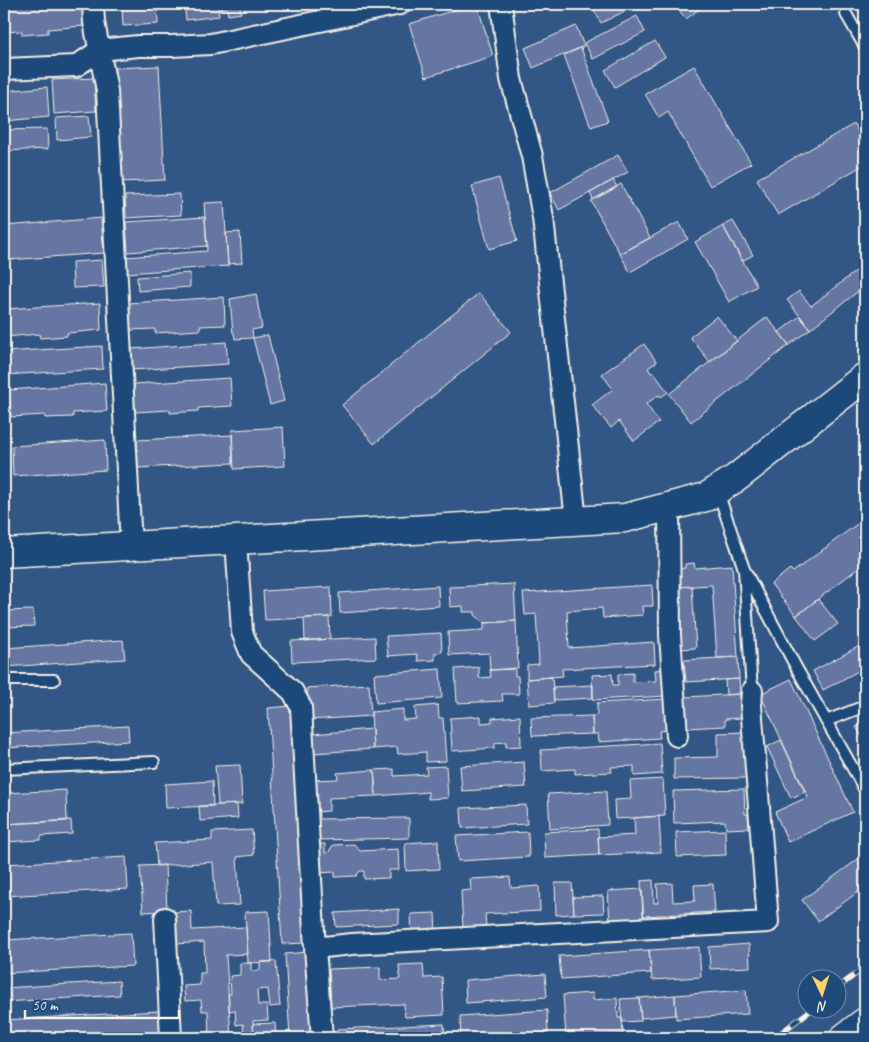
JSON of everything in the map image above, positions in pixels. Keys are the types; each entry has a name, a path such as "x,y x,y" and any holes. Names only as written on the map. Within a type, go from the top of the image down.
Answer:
{"street":[{"path":"93,4 94,22 106,91 131,546"},
{"path":"4,68 76,66 100,50 138,46 212,44 326,11 400,4"},
{"path":"501,4 511,79 532,156 542,218 576,521"},
{"path":"4,553 625,518 706,497 718,490 865,377"},
{"path":"669,507 670,635 677,736"},
{"path":"236,540 242,632 251,654 293,692 301,707 322,1038"},
{"path":"315,948 352,944 768,922 751,704 752,692"},
{"path":"165,918 171,1038"}],"lane":[{"path":"846,14 865,47"},
{"path":"718,490 744,569 865,790"},
{"path":"744,569 752,692"},
{"path":"4,683 9,680 54,680"},
{"path":"826,721 865,706"},
{"path":"4,769 154,762"}],"building":[{"path":"4,4 82,4 84,26 48,29 48,33 22,35 22,31 4,32"},
{"path":"122,4 157,4 158,24 123,26"},
{"path":"184,4 252,5 240,6 241,13 228,15 227,8 218,9 219,16 186,20"},
{"path":"477,4 493,56 426,77 409,24"},
{"path":"591,4 624,4 627,10 601,23"},
{"path":"674,4 706,4 686,19"},
{"path":"637,16 645,32 593,59 584,43"},
{"path":"576,26 584,46 533,68 525,48"},
{"path":"655,41 665,57 615,87 605,70"},
{"path":"581,48 608,121 591,127 564,55"},
{"path":"159,66 165,180 121,182 115,68"},
{"path":"694,66 751,163 710,186 668,112 659,118 645,94"},
{"path":"94,78 96,111 54,114 52,80"},
{"path":"47,87 49,117 4,121 4,91"},
{"path":"89,116 91,137 57,140 56,118"},
{"path":"854,124 865,144 865,164 778,215 757,179"},
{"path":"47,129 48,149 4,151 4,130"},
{"path":"618,155 628,172 559,210 550,193"},
{"path":"499,178 517,241 489,249 472,186"},
{"path":"613,180 617,187 593,200 590,193"},
{"path":"621,184 650,238 620,254 591,201"},
{"path":"180,194 181,215 126,218 125,196"},
{"path":"224,202 228,266 126,273 125,257 207,251 204,203"},
{"path":"205,217 207,246 128,252 126,222"},
{"path":"101,218 104,253 8,260 5,226"},
{"path":"733,221 753,255 742,261 723,226"},
{"path":"679,222 688,239 630,272 620,254"},
{"path":"723,226 757,286 729,302 695,242"},
{"path":"240,232 242,263 228,264 226,233"},
{"path":"102,260 104,287 73,288 72,262"},
{"path":"865,264 865,286 810,329 787,300 799,291 811,306"},
{"path":"190,273 190,287 138,291 137,277"},
{"path":"479,293 511,332 374,444 342,405"},
{"path":"256,294 262,328 252,330 253,338 235,339 230,299"},
{"path":"224,297 225,325 200,326 200,330 155,333 155,329 129,330 128,303"},
{"path":"100,303 101,330 67,333 67,336 40,338 39,334 5,337 4,309"},
{"path":"717,316 737,341 710,362 690,337"},
{"path":"800,316 810,329 789,345 779,332"},
{"path":"767,317 789,345 691,422 669,394"},
{"path":"268,335 284,401 270,405 253,338"},
{"path":"226,342 228,364 132,370 131,349"},
{"path":"644,344 657,362 648,368 668,392 661,397 659,395 646,404 659,422 634,441 619,421 611,428 592,405 613,389 602,374"},
{"path":"102,346 103,369 4,375 4,352"},
{"path":"230,378 232,406 198,408 198,411 170,413 170,410 135,412 134,384"},
{"path":"105,383 107,411 73,413 73,417 45,418 45,415 11,417 9,390"},
{"path":"283,427 285,466 234,469 232,430"},
{"path":"232,435 233,463 138,468 137,440"},
{"path":"105,440 106,470 13,476 12,446"},
{"path":"857,524 865,535 865,563 796,616 771,584 790,569 793,572"},
{"path":"694,563 695,568 732,565 738,657 717,658 712,585 677,587 676,569 685,568 685,564"},
{"path":"514,584 516,621 484,623 475,615 475,612 463,612 463,606 450,607 449,587"},
{"path":"652,585 653,606 642,606 643,615 603,618 602,608 567,611 569,648 654,642 655,664 562,669 563,676 527,679 527,665 539,664 536,614 525,615 523,593"},
{"path":"438,586 439,606 340,613 339,593"},
{"path":"692,586 696,648 681,649 677,587"},
{"path":"331,587 332,617 265,620 263,591"},
{"path":"818,599 838,624 815,641 796,616"},
{"path":"33,610 34,626 4,627 4,611"},
{"path":"329,617 330,639 305,641 304,618"},
{"path":"516,621 518,668 490,670 489,653 449,655 448,632 484,630 484,623"},
{"path":"441,633 442,652 435,653 435,660 418,661 417,654 388,656 386,636"},
{"path":"375,637 376,658 292,662 291,641"},
{"path":"123,640 125,659 4,667 4,648"},
{"path":"865,643 865,679 860,670 823,690 813,671"},
{"path":"738,657 739,679 686,682 684,660"},
{"path":"479,667 479,678 491,677 490,670 515,669 515,676 518,676 519,694 502,694 503,701 457,703 455,669"},
{"path":"440,669 442,698 376,703 374,674"},
{"path":"665,669 667,696 593,700 592,675 612,674 613,685 618,685 618,674 633,673 633,682 656,681 655,670"},
{"path":"552,677 554,703 529,705 527,679"},
{"path":"739,679 740,694 726,695 725,680"},
{"path":"791,679 853,812 788,842 775,812 808,797 760,694"},
{"path":"369,684 371,716 309,720 307,688"},
{"path":"593,685 593,698 554,700 553,687"},
{"path":"740,694 741,718 725,719 725,726 687,728 685,697"},
{"path":"667,699 669,730 659,731 660,738 599,742 598,734 593,734 592,716 597,715 597,703"},
{"path":"438,705 439,718 443,718 446,761 426,762 426,752 398,754 397,747 373,749 371,712 403,709 403,720 416,719 415,707"},
{"path":"292,706 306,943 282,944 268,708"},
{"path":"481,716 481,723 492,722 492,718 520,716 521,746 506,747 506,742 495,743 495,748 452,751 450,718"},
{"path":"592,716 593,734 532,736 531,718"},
{"path":"865,722 865,742 856,727"},
{"path":"128,726 129,741 4,748 4,733"},
{"path":"372,729 373,749 313,753 312,734"},
{"path":"745,732 746,778 674,779 674,758 718,757 718,733"},
{"path":"781,740 805,792 791,798 767,747"},
{"path":"660,743 662,774 634,776 634,766 611,767 612,772 575,774 575,769 542,771 541,750"},
{"path":"524,762 526,787 462,791 460,766"},
{"path":"240,765 242,804 218,805 215,766"},
{"path":"446,766 448,798 428,799 428,792 376,796 374,770 394,769 394,776 427,774 426,767"},
{"path":"374,770 376,796 329,798 329,811 315,812 313,780 338,779 337,773"},
{"path":"663,779 665,816 615,819 614,800 631,799 630,781"},
{"path":"212,781 213,806 166,808 165,784"},
{"path":"744,789 745,814 748,814 749,828 726,829 725,821 674,823 673,791"},
{"path":"66,790 67,821 4,824 4,793"},
{"path":"606,791 608,825 550,829 548,794"},
{"path":"237,804 238,818 200,821 199,806"},
{"path":"526,805 527,824 462,828 461,808"},
{"path":"659,816 661,852 599,855 598,837 635,835 634,818"},
{"path":"409,818 409,838 318,840 317,819"},
{"path":"71,820 72,834 41,836 41,840 4,842 4,824"},
{"path":"598,829 599,855 545,858 544,832"},
{"path":"252,830 254,855 237,857 240,905 216,906 213,862 157,866 155,843 212,840 212,832"},
{"path":"725,830 726,855 677,857 676,832"},
{"path":"528,832 529,857 458,861 456,836"},
{"path":"438,841 439,869 406,871 405,843"},
{"path":"316,844 325,844 325,853 328,853 333,845 354,844 360,851 398,849 399,870 389,870 389,878 364,879 364,871 360,871 356,876 335,877 335,872 317,873"},
{"path":"865,854 865,887 818,921 802,900"},
{"path":"126,857 128,889 4,896 4,864"},
{"path":"165,865 167,911 143,912 140,866"},
{"path":"510,877 511,888 539,886 540,911 485,914 486,927 463,929 461,891 471,890 470,879"},
{"path":"653,880 654,903 658,903 657,884 672,883 673,902 695,901 694,885 713,884 715,912 643,916 641,881"},
{"path":"555,883 572,883 574,914 556,915"},
{"path":"642,889 644,922 610,923 608,891"},
{"path":"603,896 604,913 574,914 573,897"},
{"path":"399,909 399,924 336,927 335,913"},
{"path":"191,911 192,930 246,927 248,954 226,955 231,1038 203,1038 203,1035 209,1035 208,1011 202,1011 201,1000 185,1001 184,986 200,985 200,973 205,973 204,942 176,944 174,912"},
{"path":"269,911 272,962 248,963 245,912"},
{"path":"435,913 436,935 412,936 411,914"},
{"path":"131,933 133,966 4,973 4,940"},
{"path":"749,944 750,967 710,969 709,947"},
{"path":"699,947 701,977 652,980 649,950"},
{"path":"649,950 651,973 561,979 559,956"},
{"path":"308,952 313,1038 290,1038 285,954"},
{"path":"276,961 280,1006 270,1007 268,989 257,990 258,1005 267,1005 268,1020 253,1021 254,1038 244,1038 243,1024 236,1025 235,1010 229,1011 228,994 231,994 230,976 240,975 240,963 251,963 251,971 260,970 260,962"},
{"path":"423,964 424,978 442,977 444,1015 405,1017 404,1004 331,1007 329,969 380,967 380,980 400,979 399,965"},
{"path":"545,974 547,997 466,1003 465,980"},
{"path":"119,981 120,995 4,1002 4,988"},
{"path":"746,990 748,1014 676,1019 675,995"},
{"path":"593,993 593,1000 617,998 618,1018 622,1018 623,1034 566,1037 563,995"},
{"path":"675,995 676,1015 641,1018 639,998"},
{"path":"639,998 641,1021 622,1022 620,999"},
{"path":"547,1010 548,1033 461,1038 460,1016"},
{"path":"159,1011 160,1038 4,1038 4,1020"},
{"path":"275,1023 276,1038 254,1038 253,1024"},
{"path":"444,1024 445,1038 337,1038 337,1029"}],"railway":[{"path":"846,981 865,967"},
{"path":"774,1038 798,1020"}]}
